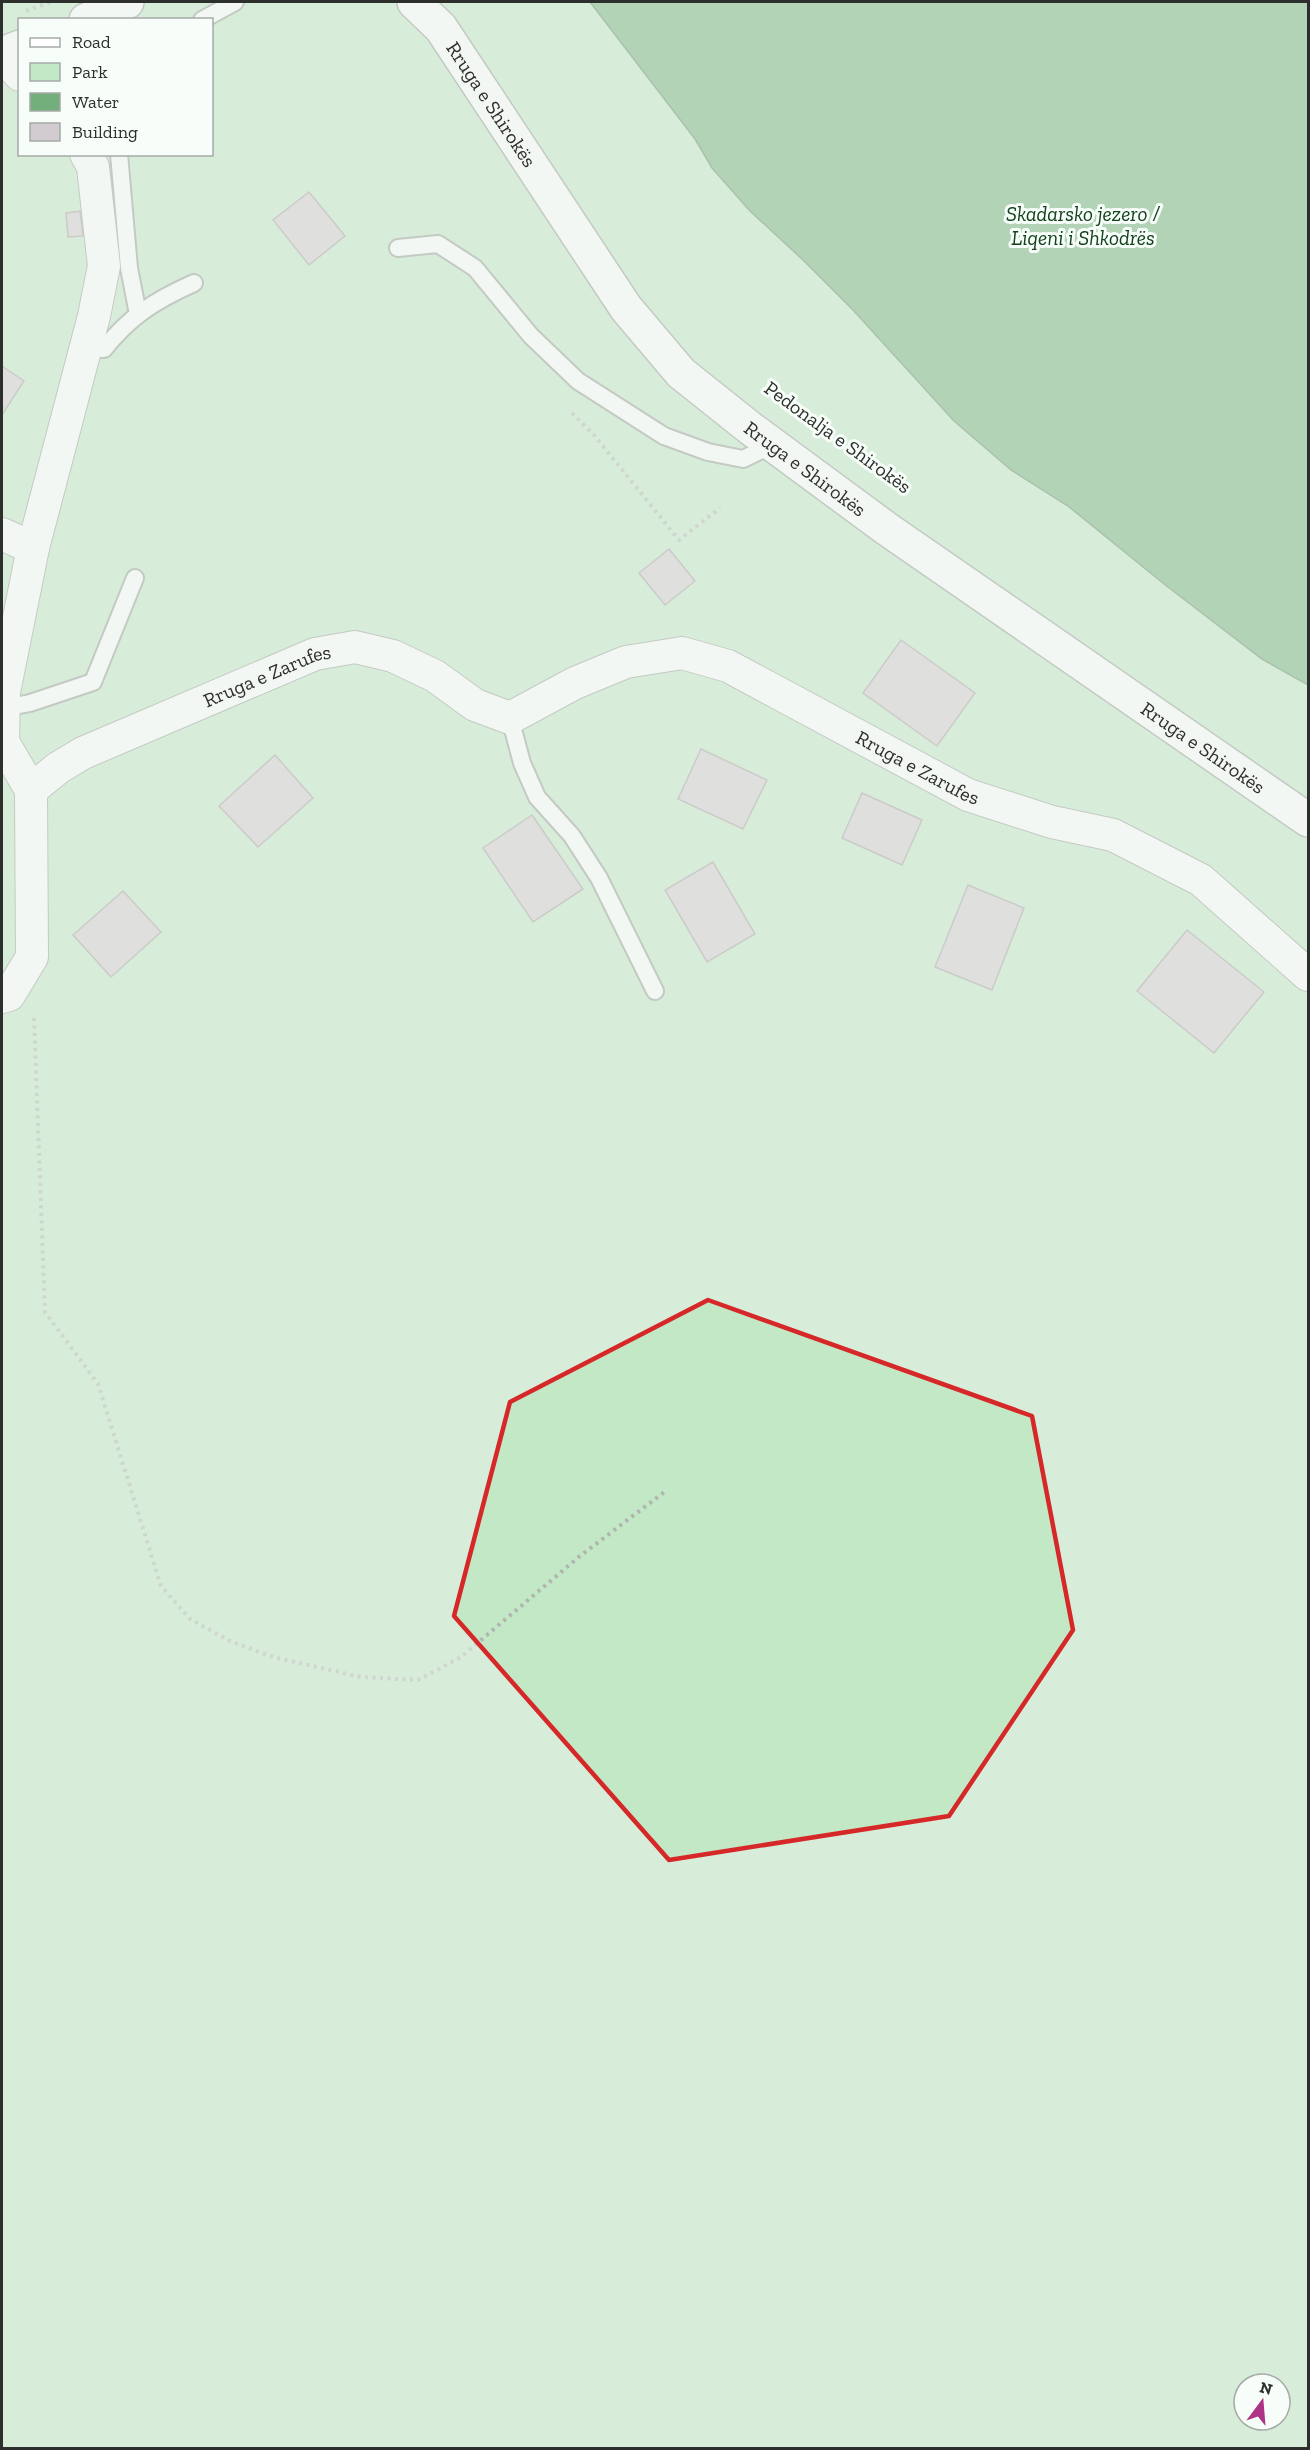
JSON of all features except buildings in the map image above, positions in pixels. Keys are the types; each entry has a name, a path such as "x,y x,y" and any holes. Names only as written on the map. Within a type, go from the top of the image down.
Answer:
{"main road":[{"path":"91,18 128,2"},
{"name":"Rruga e Shirokës","path":"414,2 441,28 626,308 681,373 772,445 886,529 1308,820"},
{"path":"2,55 18,48"}],"street":[{"path":"2,55 18,73"},
{"path":"2,997 9,995 32,957 31,790 2,742 4,692 33,548 86,348 104,266 93,167 87,156"},
{"path":"2,534 33,548"},
{"name":"Rruga e Zarufes","path":"31,790 58,768 83,753 315,654 355,647 393,656 435,676 475,705 510,718 575,683 626,662 682,653 728,666 968,795 1052,822 1113,835 1201,880 1308,975"}],"lane":[{"path":"206,18 235,2"},
{"path":"119,156 129,268 138,314"},
{"path":"398,248 438,244 476,268 531,336 578,381 664,436 708,452 743,459 772,445"},
{"path":"86,348 104,349 138,314 162,297 194,283"},
{"path":"4,708 30,703 93,682 135,578"},
{"path":"510,718 522,763 537,796 572,836 599,878 655,991"}],"path":[{"path":"568,408 594,435 679,540 720,508"},
{"path":"34,1016 45,1312 98,1384 161,1586 190,1619 230,1641 273,1657 361,1677 418,1680 461,1657 580,1556 667,1490"}],"highlighted area":[{"path":"708,1300 1032,1416 1073,1630 949,1816 669,1860 454,1616 510,1402"}],"green space":[{"path":"2,2 1308,2 1308,2448 2,2448"}],"water":[{"name":"Skadarsko jezero / Liqeni i Shkodrës","path":"590,2 1308,2 1308,685 1262,659 1068,506 1011,470 954,421 853,310 750,211 712,168 695,139"}]}
